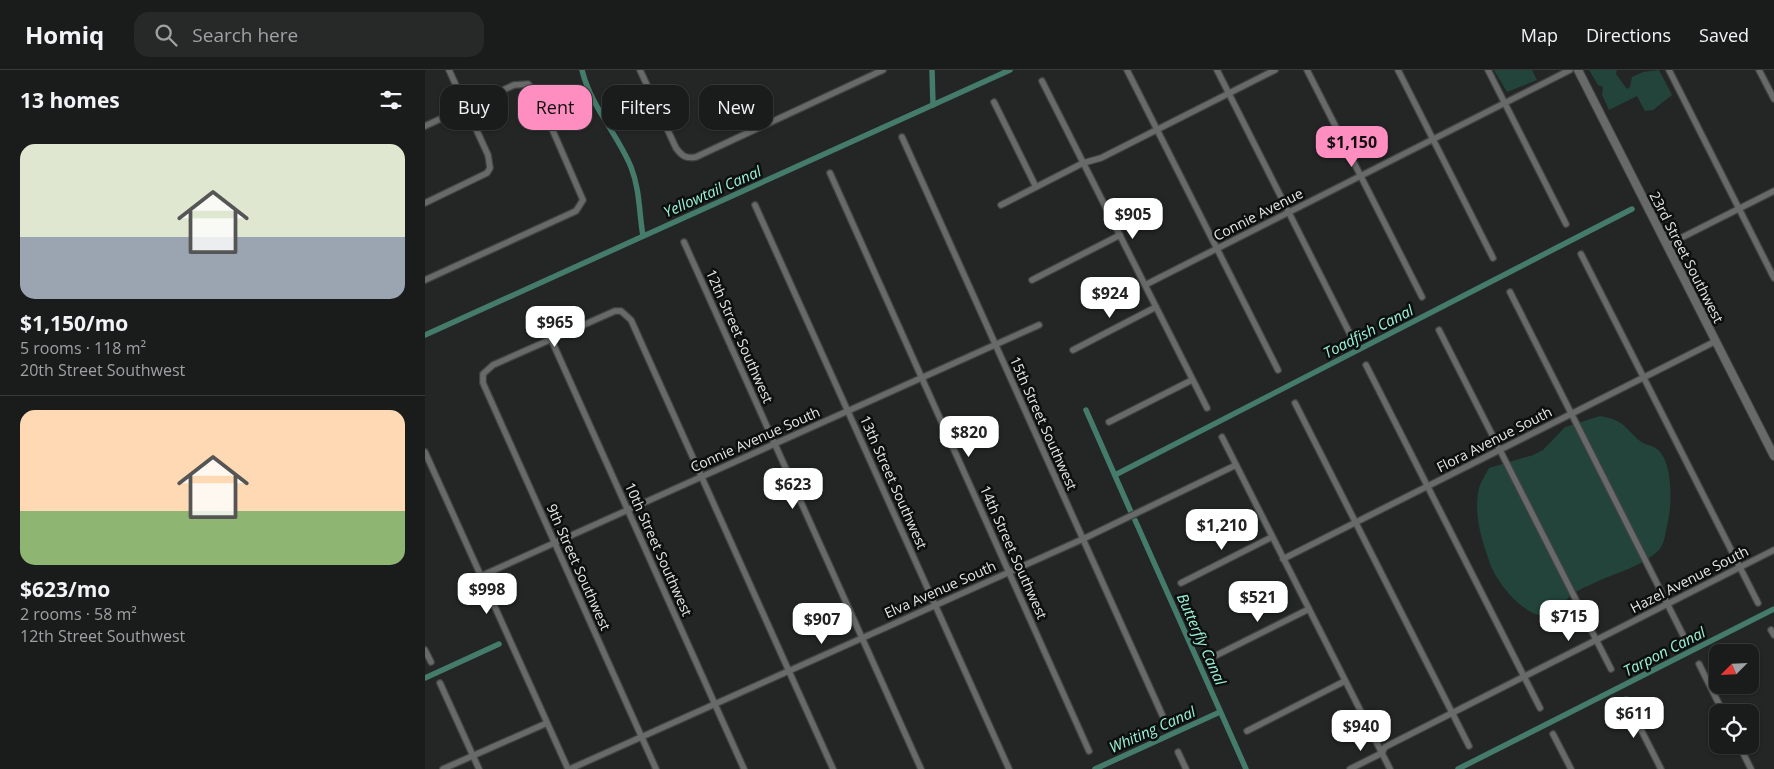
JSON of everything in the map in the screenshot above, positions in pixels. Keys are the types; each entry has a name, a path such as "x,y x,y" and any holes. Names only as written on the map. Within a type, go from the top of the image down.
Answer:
{"street":[{"path":"449,70 456,85"},
{"path":"640,70 676,148 681,155 688,158 705,153 883,70"},
{"path":"1127,70 1278,370"},
{"path":"1217,70 1350,334"},
{"path":"1001,205 1083,164 1101,158 1275,70"},
{"path":"1307,70 1422,297"},
{"path":"1398,70 1493,258"},
{"path":"1488,70 1566,224"},
{"name":"Connie Avenue","path":"1145,285 1569,70"},
{"name":"23rd Street Southwest","path":"1578,70 1774,456"},
{"path":"1669,70 1774,278"},
{"path":"1759,70 1774,99"},
{"path":"1041,81 1207,408"},
{"path":"425,280 576,211 581,206 583,200 582,193 536,92 529,84 514,85 508,88"},
{"path":"994,102 1036,187"},
{"path":"425,126 440,119"},
{"path":"425,203 487,173 490,168 488,155 477,130"},
{"name":"15th Street Southwest","path":"902,137 1164,719"},
{"name":"14th Street Southwest","path":"830,173 1089,751"},
{"path":"1667,245 1774,191"},
{"name":"13th Street Southwest","path":"755,205 1009,769"},
{"path":"1032,280 1120,236"},
{"name":"12th Street Southwest","path":"684,242 921,769"},
{"path":"1581,254 1758,603"},
{"path":"1510,292 1685,637"},
{"path":"1073,350 1156,307"},
{"path":"551,339 603,315 621,310 631,320 833,769"},
{"name":"Connie Avenue South","path":"481,576 1039,325"},
{"path":"1439,330 1611,669"},
{"name":"9th Street Southwest","path":"551,339 493,365 483,374 483,382 656,769"},
{"name":"10th Street Southwest","path":"551,339 744,769"},
{"name":"Flora Avenue South","path":"1283,560 1716,341"},
{"path":"1367,365 1539,708"},
{"path":"1109,422 1192,380"},
{"path":"1295,403 1469,746"},
{"path":"1222,437 1390,769"},
{"path":"425,452 569,769"},
{"name":"Elva Avenue South","path":"569,769 1083,539 1236,465"},
{"path":"1181,583 1272,537"},
{"name":"Hazel Avenue South","path":"1350,769 1382,753 1385,746 1774,550"},
{"path":"1217,655 1309,609"},
{"path":"425,650 431,662"},
{"path":"1699,664 1719,704"},
{"path":"1247,731 1345,681"},
{"path":"440,683 479,769"},
{"path":"1626,700 1661,769"},
{"path":"443,769 547,723"},
{"path":"1553,734 1571,769"},
{"path":"1179,752 1186,769"},
{"path":"1744,754 1751,769"}],"green space":[{"path":"1494,70 1532,70 1537,80 1507,92"},
{"path":"1589,70 1617,70 1616,74 1627,89 1630,87 1632,77 1643,72 1659,70 1672,95 1653,110 1645,111 1637,96 1609,110 1602,95 1603,87 1598,85"},
{"path":"1600,416 1619,422 1640,441 1657,449 1662,455 1669,473 1670,483 1669,514 1664,540 1659,550 1644,561 1573,593 1555,615 1545,616 1536,614 1526,609 1508,593 1491,566 1478,518 1477,498 1479,488 1489,468 1533,455 1543,450 1565,427"}],"waterway":[{"path":"582,70 591,96 631,167 638,193 643,236"},
{"path":"932,70 933,105"},
{"name":"Yellowtail Canal","path":"425,335 1010,70"},
{"name":"Toadfish Canal","path":"1115,475 1632,209"},
{"name":"Butterfly Canal","path":"1086,410 1131,512"},
{"name":"Butterfly Canal","path":"1135,520 1246,769"},
{"name":"Tarpon Canal","path":"1458,769 1774,609"},
{"path":"425,678 499,644"},
{"name":"Whiting Canal","path":"1095,769 1220,712"}]}
